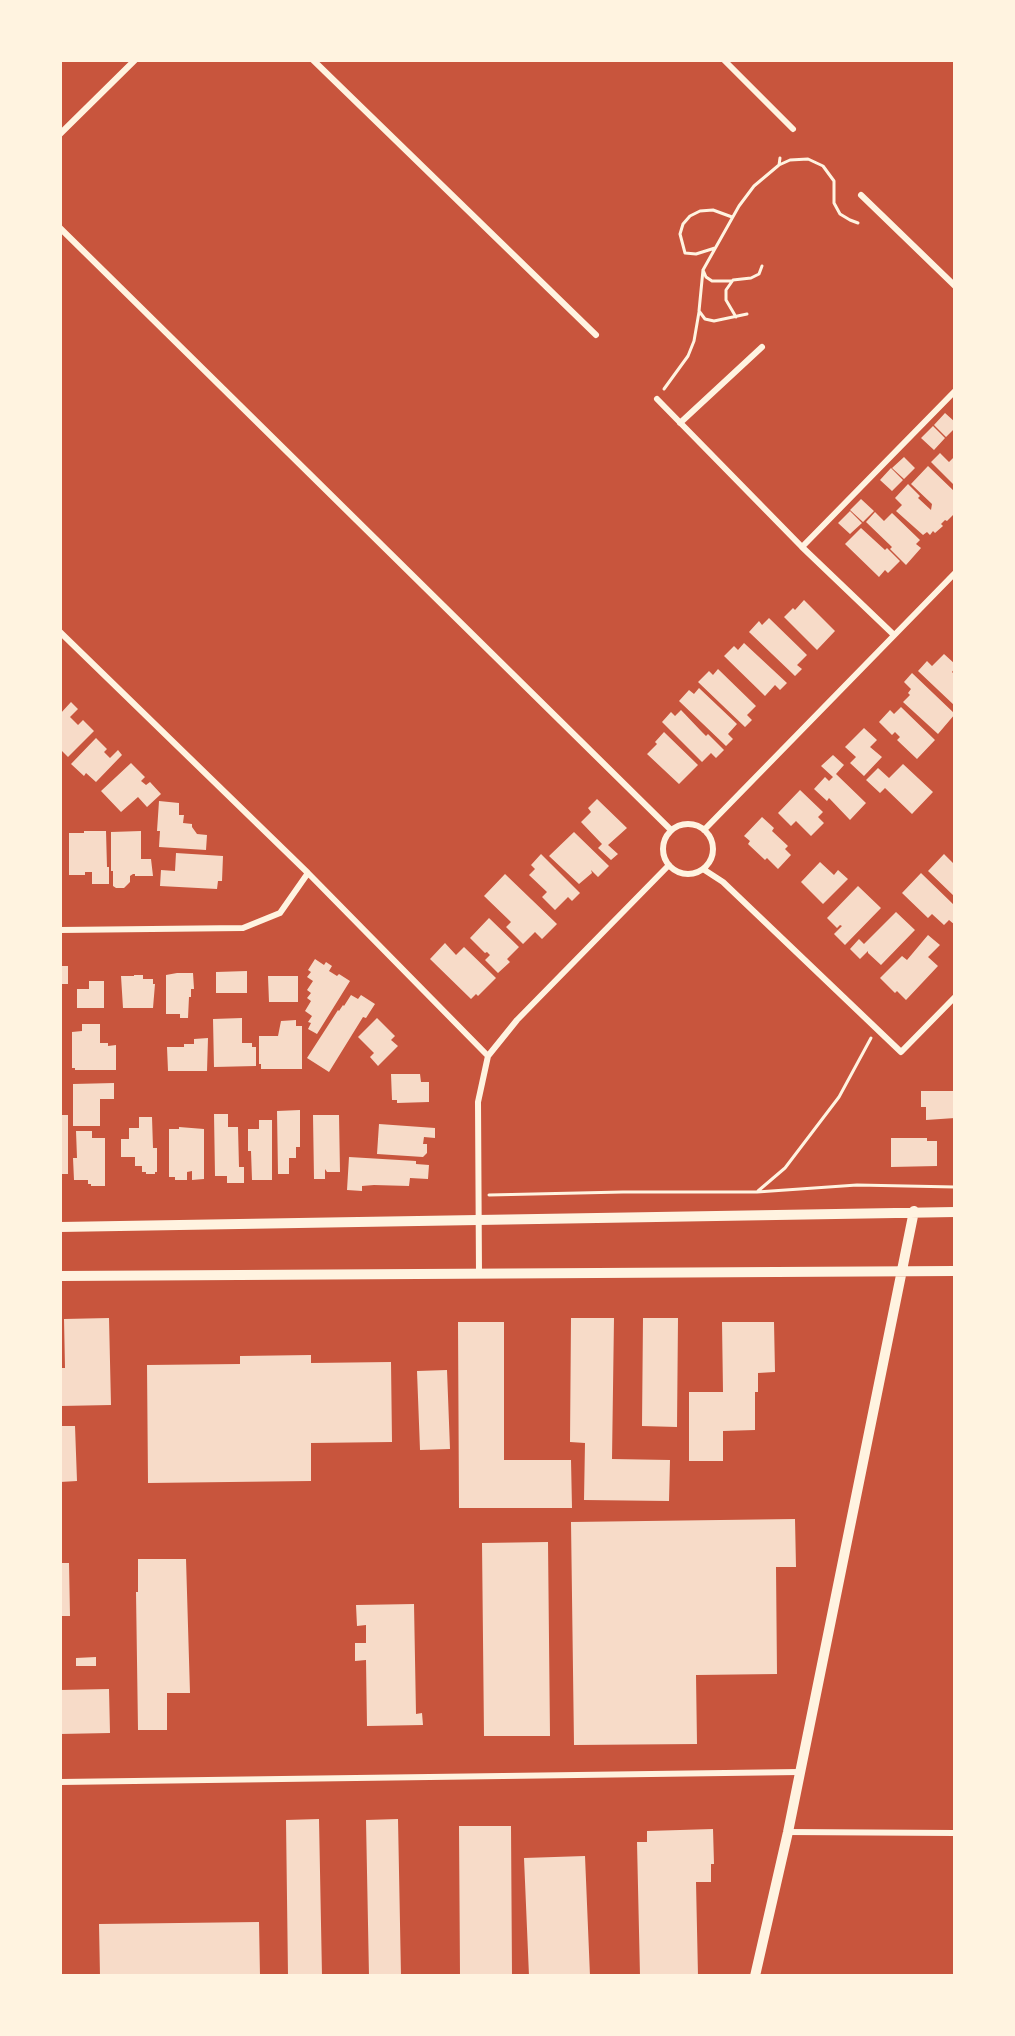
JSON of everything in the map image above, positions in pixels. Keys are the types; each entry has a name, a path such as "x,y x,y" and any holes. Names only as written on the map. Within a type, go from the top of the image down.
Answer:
{"street":[{"path":"60,134 135,60"},
{"path":"313,60 596,335"},
{"path":"724,60 793,129"},
{"path":"861,195 955,286"},
{"path":"60,228 671,830"},
{"path":"680,423 762,346"},
{"path":"802,547 955,391"},
{"path":"657,399 802,547 894,635"},
{"path":"704,830 955,573"},
{"path":"60,632 308,873 488,1056"},
{"path":"684,824 698,826 704,830 712,842 713,850 708,863 703,868 689,874 674,870 669,865 665,860 663,847 671,830 684,824"},
{"path":"479,1274 478,1102 488,1056 517,1020 669,865"},
{"path":"703,868 723,882 901,1052 955,997"},
{"path":"60,930 243,928 280,913 308,873"},
{"path":"754,1976 788,1832 914,1211"},
{"path":"60,1227 955,1212"},
{"path":"60,1276 955,1271"},
{"path":"60,1782 799,1772"},
{"path":"788,1832 955,1833"}],"path":[{"path":"779,165 780,158"},
{"path":"657,399 688,356 694,341 703,270 732,217 754,186 779,165 790,160 808,159 823,166 834,181 834,203 840,214 858,223"},
{"path":"716,247 696,254 685,253 680,234 683,224 690,216 700,211 713,210 732,217"},
{"path":"703,270 706,277 712,281 732,281 759,274 762,266"},
{"path":"732,281 726,290 726,300 736,316"},
{"path":"699,310 705,319 714,321 747,314"},
{"path":"757,1192 785,1168 839,1097 877,1028"},
{"path":"478,1196 623,1192 757,1192 857,1185 955,1187"}],"building":[{"path":"945,413 955,422 955,428 946,437 934,425"},
{"path":"933,426 945,438 934,450 921,438"},
{"path":"940,453 949,462 955,456 955,486 931,462"},
{"path":"904,457 915,468 904,479 892,468"},
{"path":"928,466 955,492 955,513 941,524 943,526 935,533 933,531 930,535 927,532 923,535 896,511 902,505 895,498 908,484 931,510 932,504 911,484"},
{"path":"891,468 903,480 892,491 880,480"},
{"path":"861,499 874,511 863,522 850,510"},
{"path":"850,511 862,523 850,534 838,523"},
{"path":"875,512 884,521 892,513 920,540 916,544 921,548 906,565 890,549 892,547 866,522"},
{"path":"861,528 900,561 888,573 885,570 879,577 845,544"},
{"path":"804,600 835,631 817,650 784,617"},
{"path":"769,618 807,655 797,665 802,669 795,676 749,632 759,621 762,625"},
{"path":"744,643 787,683 780,690 775,685 765,696 724,656 734,646 738,650"},
{"path":"944,654 955,664 952,672 955,675 955,706 918,671 927,661 932,666"},
{"path":"718,669 756,706 747,715 752,720 745,727 698,682 709,671 713,675"},
{"path":"912,673 955,714 938,734 903,702 910,695 908,693 911,689 904,682"},
{"path":"699,688 737,724 728,734 733,739 726,746 679,701 689,690 694,694"},
{"path":"71,702 78,709 70,717 78,725 83,720 94,731 68,757 60,749 60,714"},
{"path":"901,707 935,740 917,759 897,740 900,737 895,732 892,735 879,722 890,710 894,714"},
{"path":"681,710 706,736 708,734 724,750 716,758 711,753 702,762 662,722 671,712 675,716"},
{"path":"864,728 877,740 870,747 882,757 864,776 850,763 856,757 845,747"},
{"path":"664,732 698,765 679,784 647,754"},
{"path":"96,738 107,749 104,752 110,758 118,750 122,755 96,782 86,773 84,776 71,764"},
{"path":"833,755 844,765 836,774 866,803 850,820 829,798 827,801 814,789 825,777 829,781 833,777 821,766"},
{"path":"131,763 145,777 141,781 146,785 150,782 161,794 147,807 138,797 121,812 101,791"},
{"path":"903,764 933,792 912,814 885,788 880,793 866,780 878,768 889,778"},
{"path":"800,790 823,812 818,817 824,823 811,836 796,821 791,826 778,813"},
{"path":"597,799 627,828 608,845 618,854 611,860 598,848 602,844 581,822 591,812 588,808"},
{"path":"159,801 179,803 179,815 184,815 183,823 192,824 197,834 207,835 206,850 159,847 160,831 157,831"},
{"path":"762,817 774,828 772,831 788,846 785,849 791,855 778,869 748,844 750,841 744,836"},
{"path":"84,831 106,831 109,884 92,884 92,872 85,872 85,875 69,875 69,833 84,833"},
{"path":"141,831 141,859 151,859 153,876 133,874 130,876 130,882 124,888 116,888 113,886 113,871 111,871 111,832"},
{"path":"574,832 609,866 598,877 591,870 592,873 579,884 549,856"},
{"path":"176,853 223,856 222,881 218,881 217,889 160,886 161,870 175,871"},
{"path":"541,854 580,893 572,901 568,897 555,910 542,897 547,892 529,875 535,869 531,865"},
{"path":"944,854 955,865 955,897 928,871"},
{"path":"820,862 834,875 838,870 848,879 823,904 801,882"},
{"path":"921,873 955,906 955,925 949,920 944,925 932,914 928,918 902,893"},
{"path":"505,874 557,924 542,939 535,932 523,944 506,927 511,922 484,896"},
{"path":"858,886 881,908 845,945 834,934 842,926 837,928 827,918"},
{"path":"896,912 915,930 881,965 868,951 860,959 850,949 859,939 864,944"},
{"path":"489,918 519,947 507,959 510,962 498,973 485,960 490,955 470,938"},
{"path":"928,935 940,945 928,957 938,966 906,1000 880,978 902,956 907,960"},
{"path":"445,943 456,955 464,947 496,978 478,996 476,994 471,999 430,959"},
{"path":"315,959 324,965 326,962 332,966 329,971 350,981 317,1034 308,1029 311,1023 308,1022 312,1016 305,1011 311,1001 307,998 311,993 307,990 313,981 307,977 311,972 308,970"},
{"path":"60,966 68,966 68,984 60,984"},
{"path":"247,971 247,993 216,993 216,972"},
{"path":"193,973 194,989 191,989 191,997 189,997 188,1018 180,1018 180,1014 166,1014 166,975"},
{"path":"143,975 143,979 153,979 153,984 155,984 153,1008 123,1008 121,976"},
{"path":"268,976 298,976 298,1002 269,1002"},
{"path":"89,981 104,981 104,1008 77,1008 77,989 89,989"},
{"path":"351,995 358,999 361,995 375,1004 366,1018 363,1017 329,1072 307,1058 338,1010 344,1006"},
{"path":"242,1018 242,1043 252,1043 252,1047 256,1047 256,1066 214,1067 213,1019"},
{"path":"377,1018 395,1036 391,1040 398,1046 378,1066 370,1057 374,1053 358,1037"},
{"path":"296,1020 296,1026 302,1026 302,1069 261,1069 259,1036 278,1036 281,1021"},
{"path":"82,1024 100,1024 100,1043 108,1043 108,1046 116,1045 116,1070 75,1070 72,1068 72,1032 82,1031"},
{"path":"208,1038 207,1071 168,1071 167,1047 184,1047 184,1044 194,1044 194,1039"},
{"path":"391,1074 420,1074 421,1082 429,1082 429,1102 397,1103 397,1100 392,1100"},
{"path":"114,1083 114,1099 100,1099 100,1126 73,1126 73,1084"},
{"path":"921,1091 955,1091 955,1118 926,1120 926,1107 921,1107"},
{"path":"300,1110 300,1147 296,1147 296,1158 289,1158 289,1174 278,1174 277,1111"},
{"path":"214,1114 228,1114 228,1127 238,1127 239,1167 244,1167 244,1183 227,1183 227,1176 215,1176"},
{"path":"60,1115 68,1115 68,1174 60,1174"},
{"path":"313,1115 339,1115 340,1172 327,1172 325,1169 325,1179 314,1179"},
{"path":"139,1117 152,1117 153,1148 157,1148 157,1172 155,1174 142,1172 142,1166 135,1166 135,1157 121,1157 121,1139 129,1139 129,1128 139,1128"},
{"path":"259,1120 272,1120 272,1180 252,1180 248,1129 259,1129"},
{"path":"379,1124 435,1128 435,1138 424,1137 423,1144 427,1144 427,1153 423,1157 377,1154"},
{"path":"179,1127 204,1129 204,1179 192,1180 192,1171 187,1172 187,1180 175,1180 175,1177 169,1177 169,1129 179,1129"},
{"path":"76,1131 92,1131 92,1138 105,1138 105,1186 91,1186 88,1180 74,1180 73,1158 77,1158"},
{"path":"891,1138 927,1138 927,1141 937,1141 937,1166 891,1167"},
{"path":"349,1157 416,1161 416,1164 429,1165 428,1179 410,1178 409,1186 374,1185 362,1186 362,1191 347,1190"},
{"path":"109,1318 111,1405 60,1406 60,1368 65,1368 64,1319"},
{"path":"571,1318 614,1318 612,1459 670,1460 669,1501 584,1500 585,1443 570,1442"},
{"path":"643,1318 678,1318 677,1427 642,1426"},
{"path":"458,1322 504,1322 504,1460 571,1460 572,1508 459,1508"},
{"path":"722,1322 774,1322 775,1372 758,1373 758,1392 755,1392 755,1430 723,1431 723,1461 689,1461 689,1392 723,1392"},
{"path":"311,1355 311,1363 391,1362 392,1442 311,1443 311,1481 148,1483 147,1365 240,1364 240,1356"},
{"path":"447,1370 450,1449 420,1450 417,1371"},
{"path":"60,1426 75,1426 77,1481 60,1482"},
{"path":"795,1519 796,1567 776,1567 777,1674 696,1675 697,1744 574,1745 571,1522"},
{"path":"548,1542 550,1736 484,1736 482,1543"},
{"path":"138,1559 186,1559 190,1693 167,1693 167,1730 138,1730 136,1592 138,1592"},
{"path":"60,1563 69,1563 70,1616 60,1616"},
{"path":"414,1604 416,1714 422,1713 423,1725 367,1726 366,1660 355,1661 355,1643 366,1643 366,1625 357,1626 356,1605"},
{"path":"96,1657 96,1666 76,1666 76,1658"},
{"path":"109,1689 110,1733 60,1734 60,1690"},
{"path":"319,1819 322,1976 288,1976 286,1820"},
{"path":"398,1819 401,1976 369,1976 366,1820"},
{"path":"459,1826 511,1826 512,1976 460,1976"},
{"path":"713,1829 714,1864 711,1864 711,1882 696,1882 698,1976 640,1976 637,1842 647,1842 647,1831"},
{"path":"585,1856 590,1976 529,1976 524,1858"},
{"path":"259,1922 260,1976 100,1976 99,1924"}]}
